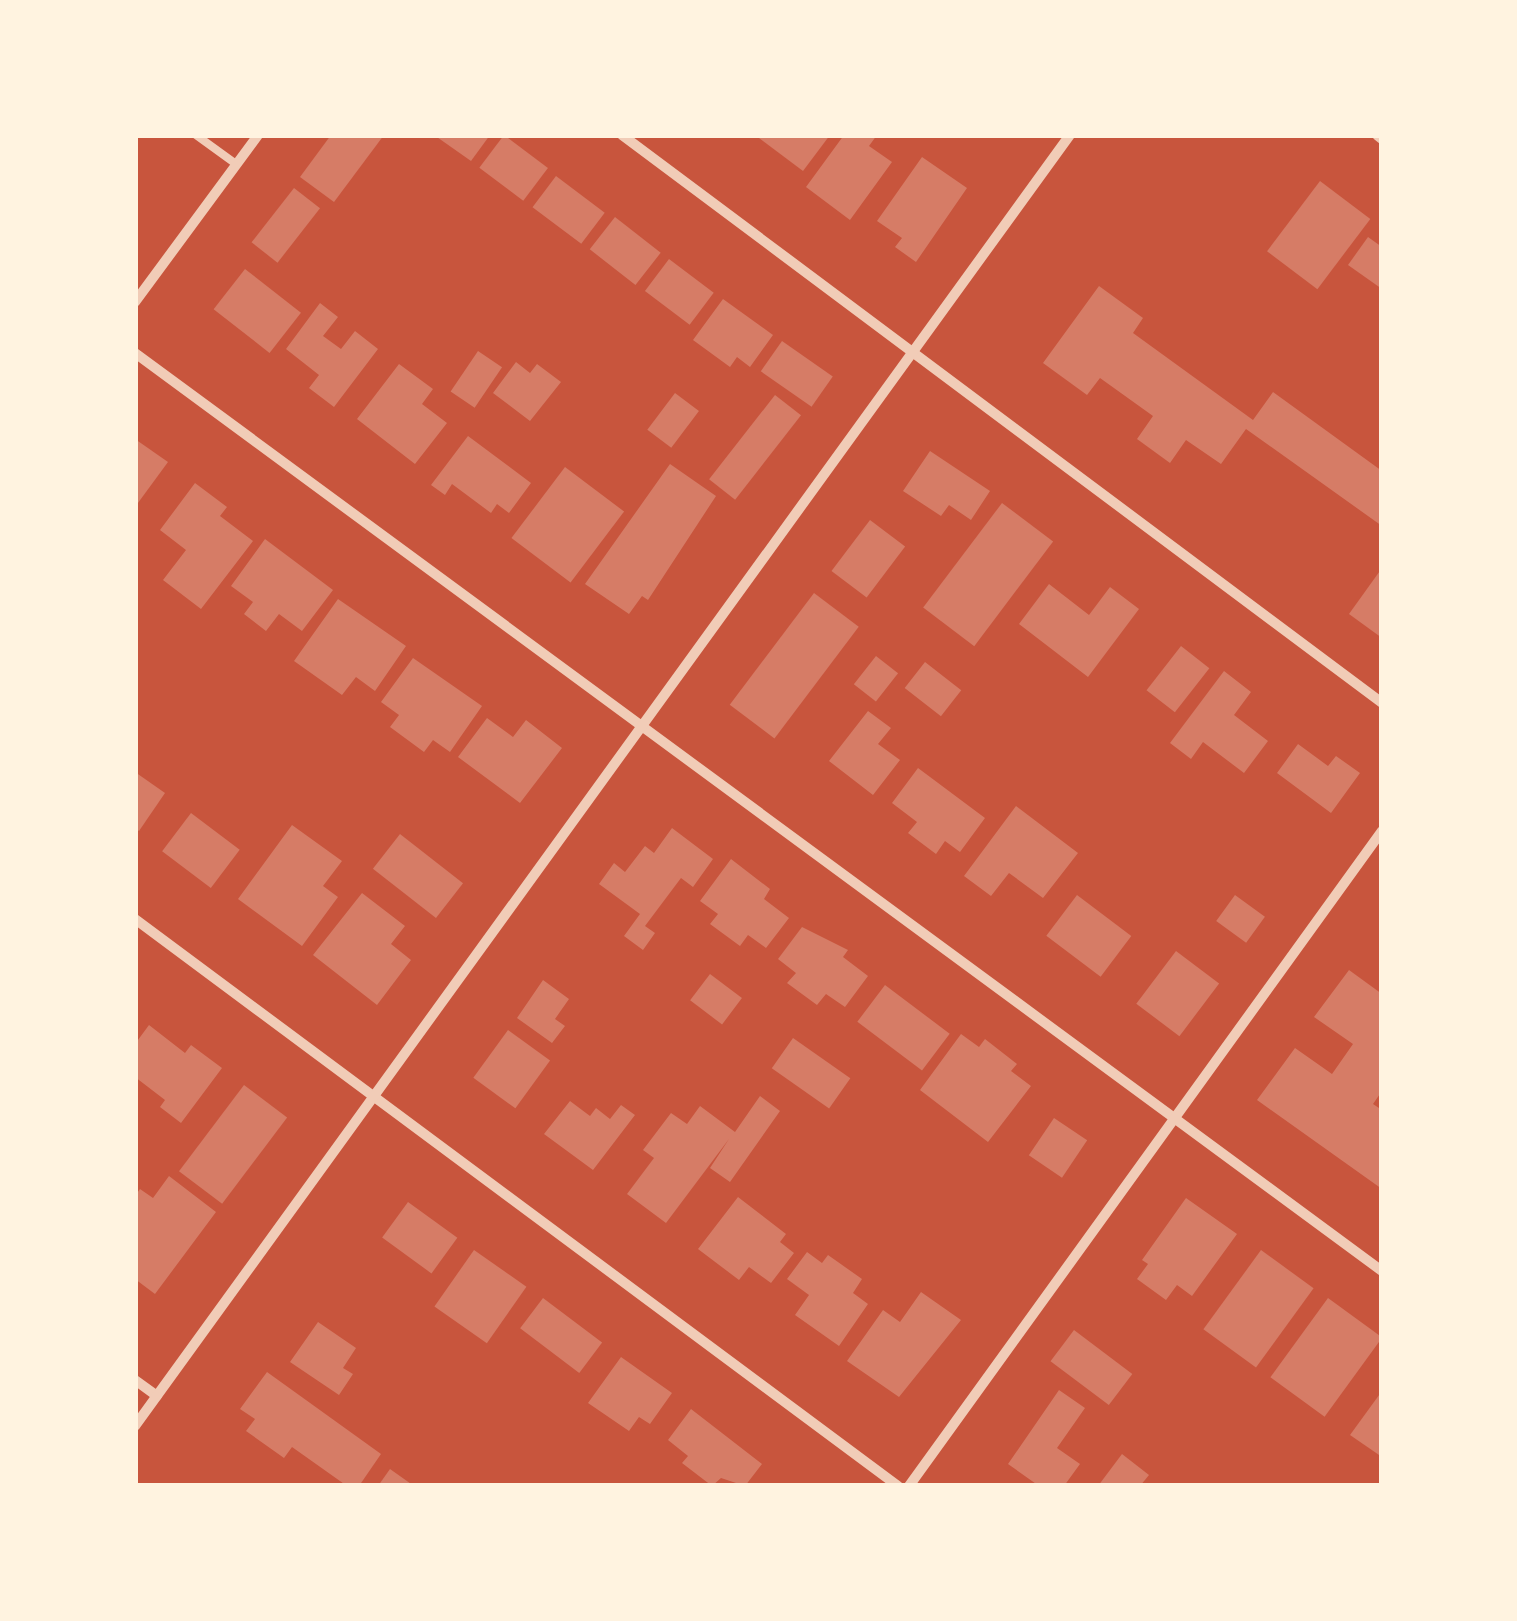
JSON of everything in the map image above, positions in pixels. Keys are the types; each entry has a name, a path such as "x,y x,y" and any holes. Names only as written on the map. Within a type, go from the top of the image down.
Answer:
{"street":[{"path":"135,302 258,135"},
{"path":"622,135 1382,703"},
{"path":"135,1426 1070,135"},
{"path":"135,353 644,724 1382,1272"},
{"path":"909,1486 1382,832"},
{"path":"135,919 898,1486"},
{"path":"135,1380 157,1396"}],"lane":[{"path":"196,135 236,164"}],"building":[{"path":"331,135 384,135 334,202 300,177"},
{"path":"434,135 490,135 471,161"},
{"path":"504,135 548,168 523,201 479,168"},
{"path":"755,135 830,135 803,171"},
{"path":"844,135 877,135 869,146 892,162 850,220 806,187"},
{"path":"922,157 967,188 916,262 895,247 902,238 877,221"},
{"path":"556,176 605,213 581,244 533,207"},
{"path":"1320,181 1370,219 1317,289 1267,251"},
{"path":"294,188 320,208 278,263 252,242"},
{"path":"615,217 661,253 635,285 590,249"},
{"path":"1368,237 1382,247 1382,289 1348,265"},
{"path":"669,259 714,293 690,325 645,291"},
{"path":"245,269 301,313 270,353 214,309"},
{"path":"1099,286 1143,318 1133,333 1253,420 1273,392 1382,471 1382,526 1246,429 1221,464 1186,440 1170,463 1137,439 1153,416 1100,378 1087,395 1043,363"},
{"path":"723,299 773,335 750,367 737,357 730,367 693,340"},
{"path":"320,303 338,317 323,336 341,349 355,331 378,349 334,407 309,388 319,375 286,349"},
{"path":"782,341 833,377 812,407 761,371"},
{"path":"478,351 502,367 475,408 451,392"},
{"path":"516,362 530,373 537,364 561,382 530,421 493,393"},
{"path":"399,364 433,389 422,404 447,423 415,464 357,419"},
{"path":"675,393 699,411 671,448 647,430"},
{"path":"775,395 801,415 735,500 709,479"},
{"path":"468,436 531,483 509,513 497,504 491,513 452,484 445,495 431,485"},
{"path":"135,439 168,462 135,507"},
{"path":"930,451 990,491 971,520 949,505 941,516 903,491"},
{"path":"670,464 716,496 648,600 642,596 629,614 585,584"},
{"path":"565,467 624,512 571,583 511,538"},
{"path":"195,483 227,507 220,516 253,541 201,609 163,580 186,550 160,530"},
{"path":"1002,503 1053,542 974,646 923,608"},
{"path":"870,520 905,546 867,598 831,571"},
{"path":"265,539 333,590 302,631 279,614 266,631 244,614 253,602 231,586"},
{"path":"1382,568 1382,638 1349,614"},
{"path":"1049,584 1089,615 1110,587 1139,609 1088,677 1019,624"},
{"path":"814,593 859,627 774,739 730,705"},
{"path":"338,599 406,646 375,691 356,677 342,695 294,661"},
{"path":"1181,646 1209,668 1175,712 1147,690"},
{"path":"876,656 898,673 876,702 854,684"},
{"path":"413,658 482,706 450,752 433,740 424,752 390,727 399,715 381,702"},
{"path":"925,662 961,690 941,716 905,688"},
{"path":"1224,671 1251,692 1234,715 1268,741 1244,773 1203,742 1191,759 1170,743"},
{"path":"868,711 891,728 878,744 900,760 873,795 829,761"},
{"path":"487,718 513,737 526,720 562,748 520,803 458,757"},
{"path":"1298,744 1328,766 1336,756 1360,773 1331,813 1277,773"},
{"path":"918,768 985,818 960,852 945,841 936,854 908,833 917,822 892,803"},
{"path":"135,772 165,793 139,831 135,828"},
{"path":"1016,806 1078,853 1043,898 1009,873 991,896 964,876"},
{"path":"191,813 240,850 211,888 162,851"},
{"path":"292,825 342,861 323,886 338,897 302,946 238,899"},
{"path":"672,828 713,859 693,887 681,878 645,926 655,933 643,950 624,936 640,914 599,884 614,863 625,872 645,846 654,853"},
{"path":"400,834 463,883 436,918 373,869"},
{"path":"731,859 770,889 764,899 789,918 766,948 748,935 740,946 710,924 718,914 700,901"},
{"path":"362,893 405,926 391,944 411,960 377,1005 313,955"},
{"path":"1077,895 1131,936 1101,977 1046,936"},
{"path":"1235,895 1265,917 1246,943 1216,921"},
{"path":"802,927 848,950 843,957 868,976 845,1007 826,994 817,1005 787,983 796,973 778,959"},
{"path":"1176,951 1219,983 1179,1036 1136,1004"},
{"path":"1349,970 1382,994 1382,1091 1373,1104 1382,1110 1382,1189 1257,1100 1295,1048 1332,1074 1353,1044 1314,1017"},
{"path":"710,974 742,998 722,1024 690,1000"},
{"path":"543,980 569,999 555,1019 565,1026 552,1043 517,1018"},
{"path":"885,985 950,1034 922,1070 857,1022"},
{"path":"149,1025 185,1053 191,1045 222,1068 181,1123 160,1107 165,1100 135,1077 135,1044"},
{"path":"508,1030 550,1061 515,1108 473,1078"},
{"path":"961,1034 979,1047 985,1039 1017,1064 1011,1071 1031,1086 988,1142 920,1090"},
{"path":"793,1038 850,1078 829,1108 772,1068"},
{"path":"244,1085 287,1117 222,1204 179,1171"},
{"path":"760,1096 780,1111 730,1182 710,1168 729,1139 666,1223 627,1194 654,1158 643,1150 671,1113 687,1124 700,1106 735,1132"},
{"path":"570,1101 590,1116 596,1108 610,1119 621,1105 635,1115 593,1170 544,1134"},
{"path":"1054,1118 1087,1140 1062,1178 1029,1155"},
{"path":"169,1176 216,1212 155,1294 135,1279 135,1196 140,1189 153,1198"},
{"path":"738,1197 786,1234 780,1242 794,1253 771,1283 749,1267 739,1280 698,1249"},
{"path":"1186,1198 1237,1234 1192,1296 1177,1285 1166,1300 1137,1279 1148,1264 1142,1260"},
{"path":"408,1202 457,1238 431,1273 382,1238"},
{"path":"474,1250 526,1287 487,1343 434,1307"},
{"path":"1261,1250 1314,1288 1256,1367 1203,1329"},
{"path":"807,1252 822,1263 828,1255 862,1279 853,1293 868,1304 839,1346 795,1315 809,1295 787,1279"},
{"path":"921,1292 961,1320 899,1397 847,1361 883,1310 900,1322"},
{"path":"543,1298 602,1343 579,1373 520,1328"},
{"path":"1328,1298 1382,1338 1325,1417 1270,1377"},
{"path":"318,1322 356,1348 343,1368 353,1374 339,1395 290,1362"},
{"path":"1074,1330 1132,1374 1109,1405 1051,1361"},
{"path":"621,1357 672,1393 650,1424 639,1417 629,1431 588,1403"},
{"path":"267,1372 381,1454 359,1486 347,1486 292,1447 284,1458 246,1431 255,1419 240,1409"},
{"path":"1059,1390 1085,1408 1057,1448 1080,1464 1064,1486 1039,1486 1008,1464"},
{"path":"1382,1391 1382,1457 1350,1435"},
{"path":"691,1409 762,1464 745,1486 721,1478 712,1486 682,1463 688,1456 668,1440"},
{"path":"1122,1454 1149,1475 1140,1486 1098,1486"},
{"path":"390,1469 414,1486 378,1486"}]}
